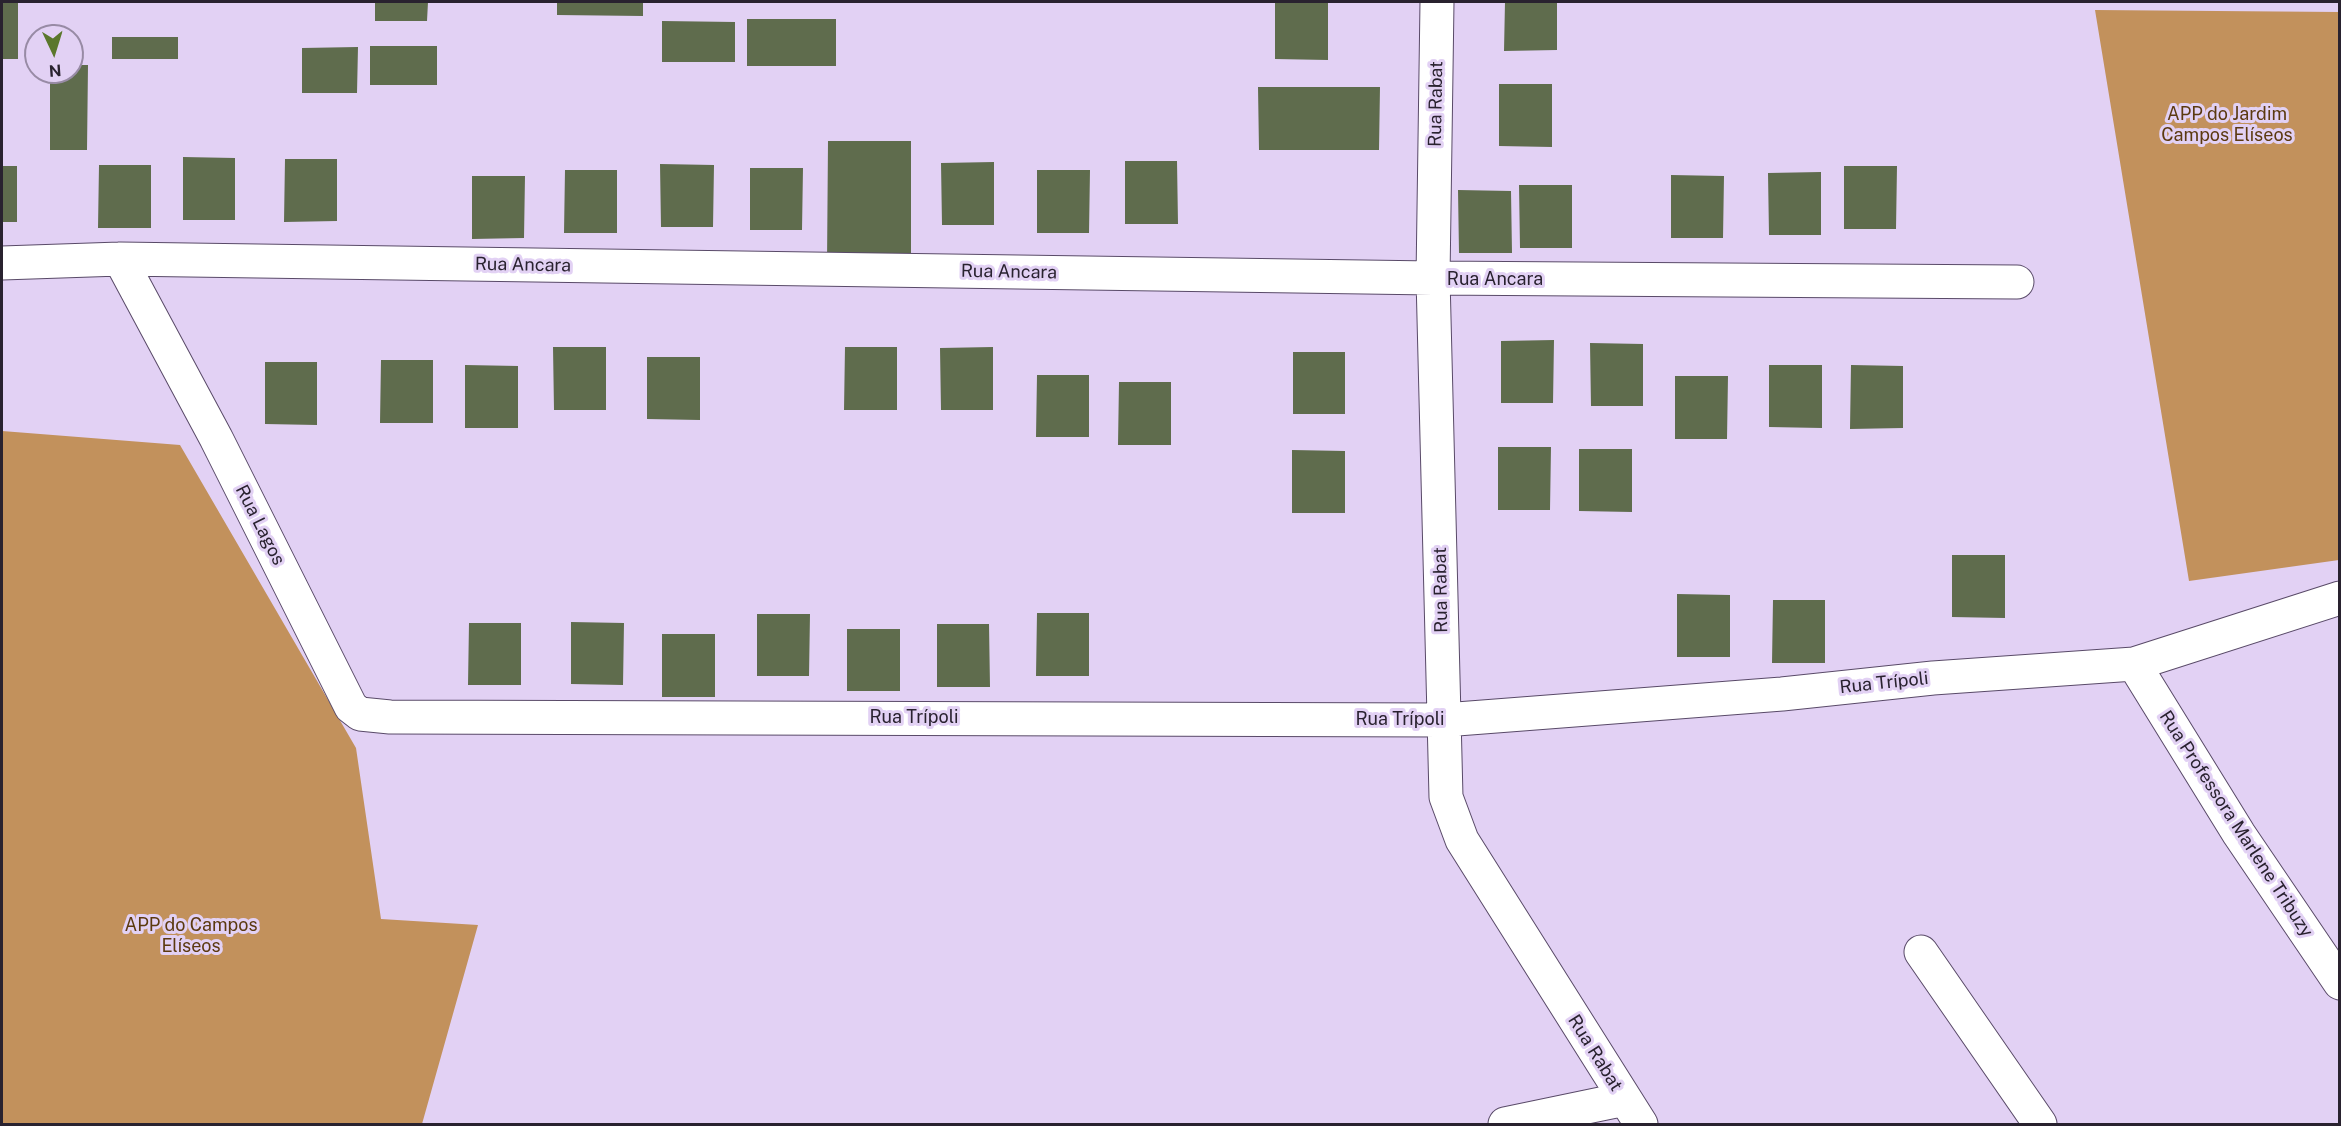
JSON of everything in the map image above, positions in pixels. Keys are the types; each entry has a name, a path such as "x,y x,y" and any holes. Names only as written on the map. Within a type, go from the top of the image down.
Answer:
{"street":[{"name":"Rua Rabat","path":"1437,2 1433,278 1446,797 1462,840 1633,1112"},
{"name":"Rua Ancara","path":"2,262 120,259 1433,278 2017,282"},
{"name":"Rua Lagos","path":"120,259 216,438 351,707 360,714 376,716 447,715"},
{"name":"Rua Trípoli","path":"447,715 1444,720 1782,694 1933,678 2134,664 2340,598"},
{"name":"Rua Professora Marlene Tribuzy","path":"2134,664 2239,834 2340,983"},
{"path":"1921,952 2040,1125"},
{"path":"1505,1125 1633,1112"}],"green space":[{"name":"APP do Jardim Campos Elíseos","path":"2095,10 2339,12 2339,560 2189,581"},
{"name":"APP do Campos Elíseos","path":"2,431 180,445 356,748 381,919 478,925 422,1124 2,1124"}],"building":[{"path":"2,2 18,2 18,59 2,59"},
{"path":"375,2 428,2 427,21 375,21"},
{"path":"557,2 643,2 643,16 557,15"},
{"path":"1275,2 1328,2 1328,60 1275,59"},
{"path":"1505,2 1557,2 1557,50 1504,51"},
{"path":"747,19 836,19 836,66 747,66"},
{"path":"662,21 735,22 735,62 662,62"},
{"path":"112,37 178,37 178,59 112,59"},
{"path":"370,46 437,46 437,85 370,85"},
{"path":"358,47 357,93 302,93 302,48"},
{"path":"84,65 88,65 87,150 50,150 50,84 84,84"},
{"path":"1499,84 1552,84 1552,147 1499,146"},
{"path":"1258,87 1380,87 1379,150 1259,150"},
{"path":"828,141 911,141 911,263 827,264"},
{"path":"183,157 235,158 235,220 183,220"},
{"path":"285,159 337,159 337,221 284,222"},
{"path":"1125,161 1177,161 1178,224 1125,224"},
{"path":"994,162 994,225 942,225 941,163"},
{"path":"660,164 714,165 713,227 661,227"},
{"path":"99,165 151,165 151,228 98,228"},
{"path":"2,166 17,166 17,222 2,222"},
{"path":"1844,166 1897,166 1896,229 1844,229"},
{"path":"750,168 803,168 802,230 750,230"},
{"path":"565,170 617,170 617,233 564,233"},
{"path":"1037,170 1090,170 1089,233 1037,233"},
{"path":"1821,172 1821,235 1769,235 1768,173"},
{"path":"1671,175 1724,176 1723,238 1671,238"},
{"path":"472,176 525,176 524,238 472,239"},
{"path":"1519,185 1572,185 1572,248 1520,248"},
{"path":"1458,190 1511,191 1512,253 1459,253"},
{"path":"1554,340 1553,403 1501,403 1501,341"},
{"path":"1590,343 1643,344 1643,406 1591,406"},
{"path":"553,347 606,347 606,410 554,410"},
{"path":"845,347 897,347 897,410 844,410"},
{"path":"993,347 993,410 941,410 940,348"},
{"path":"1293,352 1345,352 1345,414 1293,414"},
{"path":"647,357 700,357 700,420 647,419"},
{"path":"381,360 433,360 433,423 380,423"},
{"path":"265,362 317,362 317,425 265,424"},
{"path":"465,365 518,366 518,428 465,428"},
{"path":"1769,365 1822,365 1822,428 1769,427"},
{"path":"1851,365 1903,366 1903,428 1850,429"},
{"path":"1037,375 1089,375 1089,437 1036,437"},
{"path":"1675,376 1728,376 1727,439 1675,439"},
{"path":"1119,382 1171,382 1171,445 1118,445"},
{"path":"1498,447 1551,447 1550,510 1498,510"},
{"path":"1579,449 1632,449 1632,512 1579,511"},
{"path":"1292,450 1345,451 1345,513 1292,513"},
{"path":"1952,555 2005,555 2005,618 1952,617"},
{"path":"1677,594 1730,595 1730,657 1677,657"},
{"path":"1773,600 1825,600 1825,663 1772,663"},
{"path":"1037,613 1089,613 1089,676 1036,676"},
{"path":"757,614 810,614 809,676 757,676"},
{"path":"571,622 624,623 623,685 571,684"},
{"path":"469,623 521,623 521,685 468,685"},
{"path":"937,624 989,624 990,687 937,687"},
{"path":"847,629 900,629 900,691 847,691"},
{"path":"662,634 715,634 715,697 662,697"}]}
